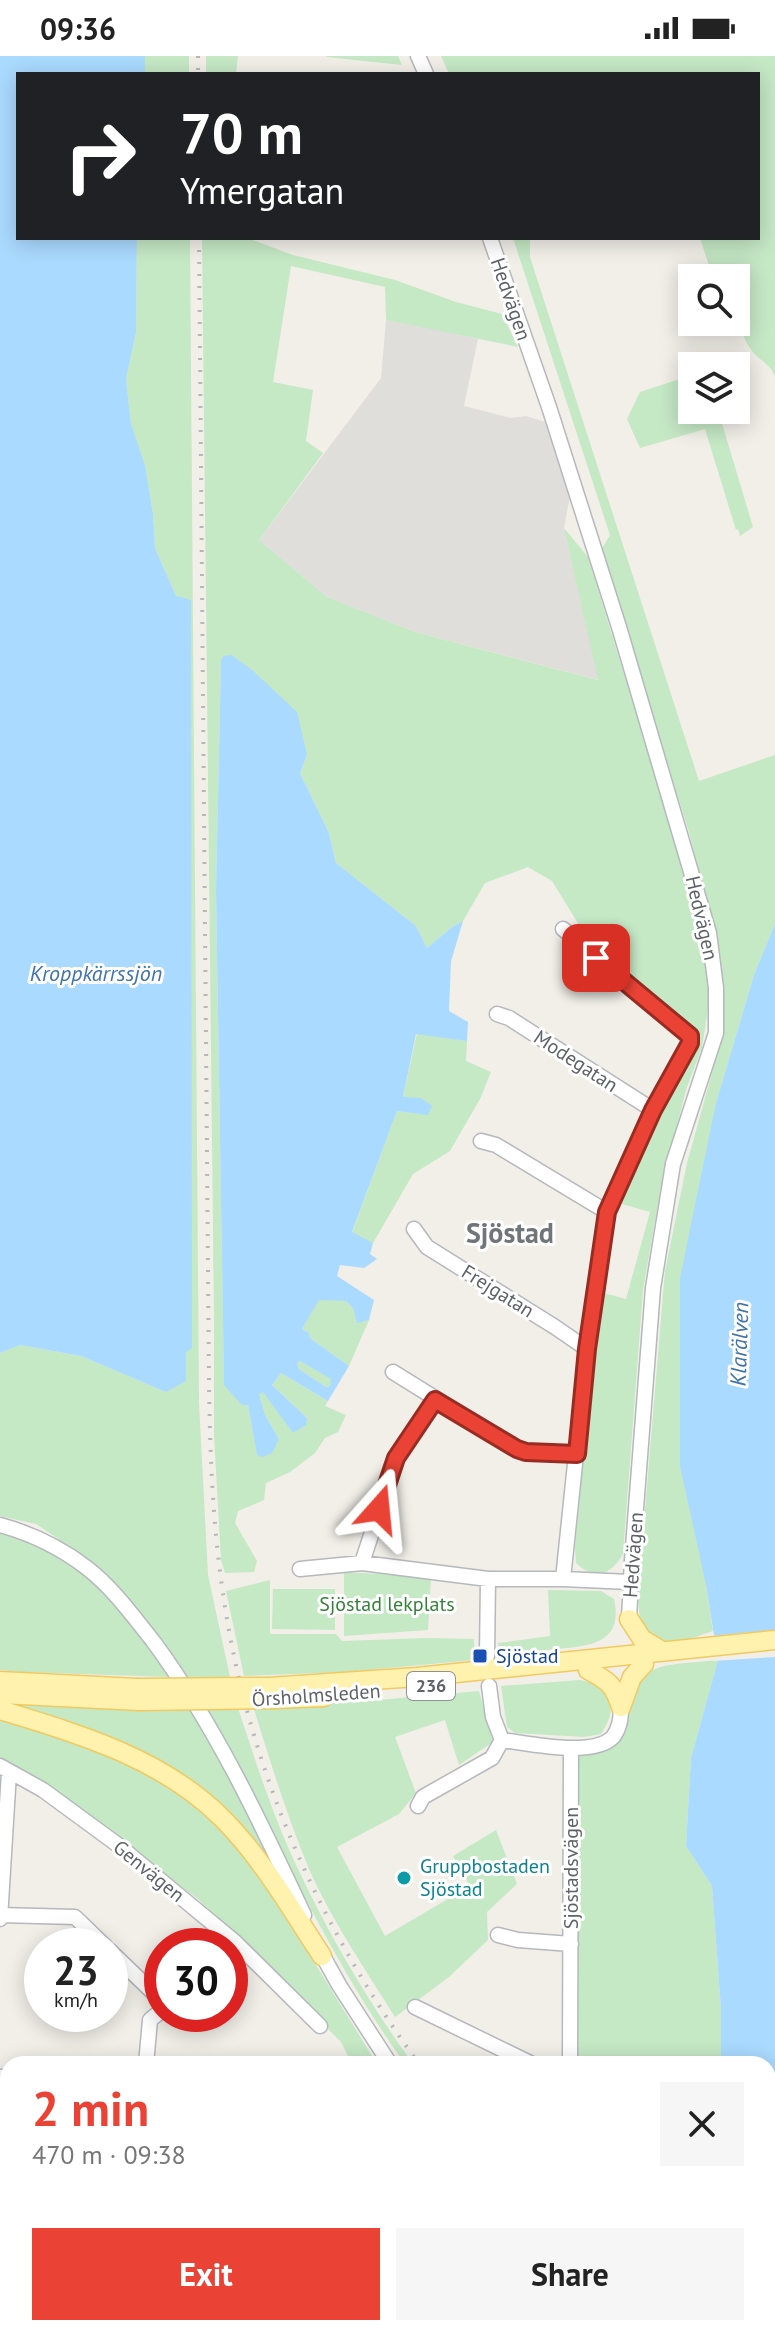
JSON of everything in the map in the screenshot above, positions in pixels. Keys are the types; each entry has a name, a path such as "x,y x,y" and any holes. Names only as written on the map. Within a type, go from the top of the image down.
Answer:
{"main road":[{"path":"629,1619 642,1639 662,1651"},
{"path":"604,1657 625,1634 629,1619"},
{"name":"Örsholmsleden","path":"0,1694 272,1693 340,1696 644,1664 775,1640"},
{"name":"Örsholmsleden","path":"272,1693 341,1683 662,1651 775,1652"},
{"path":"621,1707 632,1677 644,1664"},
{"path":"588,1670 607,1680 616,1691 621,1707"},
{"name":"Örsholmsleden","path":"0,1681 139,1694"},
{"path":"0,1710 108,1745 169,1777 194,1795 220,1816 244,1842 322,1956"}],"street":[{"name":"Hedvägen","path":"491,240 549,407 642,703 709,933 716,988 716,1033 673,1164 653,1288 629,1619"},
{"path":"563,929 690,1036 690,1043 653,1110 607,1212 587,1349 563,1579"},
{"name":"Modegatan","path":"497,1014 509,1018 653,1110"},
{"path":"481,1141 496,1145 607,1212"},
{"name":"Frejgatan","path":"414,1229 427,1247 587,1349"},
{"path":"393,1372 517,1449 577,1454"},
{"path":"362,1563 396,1458 435,1400"},
{"path":"0,1525 37,1536 73,1558 90,1571 141,1626 193,1701 235,1775 322,1956 385,2056"},
{"path":"300,1569 362,1563 488,1579 630,1582"},
{"path":"487,1656 488,1579"},
{"path":"489,1686 493,1717 502,1740"},
{"path":"502,1740 571,1748 598,1746 619,1728 621,1707"},
{"path":"418,1806 423,1797 492,1758 502,1740"},
{"name":"Sjöstadsvägen","path":"570,2056 571,1748"},
{"path":"5,1769 0,1917 75,1917 86,1928"},
{"name":"Genvägen","path":"5,1769 43,1790 118,1845 214,1928"},
{"path":"498,1935 518,1940 571,1944"},
{"name":"Genvägen","path":"248,1959 320,2026"},
{"path":"128,1968 144,1984"},
{"path":"415,2007 516,2056"},
{"path":"147,2056 149,2032"}],"shaded area":[{"path":"386,320 478,339 464,406 511,418 526,416 545,422 570,496 564,528 599,680 415,632 327,597 259,540 381,378"}],"green space":[{"path":"145,56 189,56 189,72 145,72"},
{"path":"206,56 238,56 236,72 206,72"},
{"path":"398,56 402,65 327,57"},
{"path":"441,56 775,56 775,377 753,352 744,336 750,336 750,264 708,264 701,240 760,240 760,72 448,72"},
{"path":"137,240 190,240 199,1403 208,1575 230,1677 186,1678 115,1585 87,1558 36,1524 0,1516 0,1353 20,1345 81,1356 166,1392 186,1352 176,596 155,548 145,465 131,425 126,379 136,333"},
{"path":"202,240 252,240 293,255 395,280 456,302 502,314 518,347 386,320 385,287 291,266 273,382 313,390 306,441 323,453 259,540 327,597 415,632 598,680 564,528 588,557 675,840 709,971 709,1003 702,1047 686,1090 660,1192 643,1290 623,1554 608,1571 596,1574 576,1563 575,1547 600,1292 626,1299 650,1212 622,1204 631,1169 691,1058 697,1036 592,946 552,881 528,867 485,883 463,921 427,948 416,926 336,863 329,833 300,773 307,755 223,656 216,891 224,1384 248,1405 257,1454 279,1439 265,1415 259,1394 263,1391 293,1433 307,1418 272,1385 281,1373 328,1401 325,1406 346,1415 338,1432 325,1438 315,1453 290,1472 266,1483 264,1500 238,1511 235,1523 257,1561 254,1572 225,1573 221,1560 214,1435"},
{"path":"514,240 530,240 530,257 699,781 775,755 775,924 754,975 716,1103 706,1585 713,1631 675,1644 659,1643 645,1631 639,1612 639,1582 665,1271 687,1163 720,1044 723,1003 711,915 688,829 601,550 610,535"},
{"path":"678,380 678,424 722,424 753,527 740,536 736,530 705,429 640,448 627,419 640,392"},
{"path":"417,1033 467,1041 466,1061 491,1072 480,1099 450,1151 413,1174 373,1243 352,1233 397,1111 428,1114 403,1097"},
{"path":"319,1299 346,1301 353,1308 357,1322 369,1320 349,1366 302,1329"},
{"path":"297,1362 332,1379 330,1386 326,1387 299,1369"},
{"path":"0,1530 53,1547 90,1578 137,1629 171,1677 0,1670"},
{"name":"Sjöstad lekplats","path":"344,1572 431,1577 428,1630 344,1636"},
{"path":"270,1580 270,1634 336,1634 342,1641 474,1639 474,1660 346,1672 244,1676 226,1591"},
{"path":"273,1589 335,1589 335,1630 272,1629"},
{"path":"548,1590 601,1591 614,1599 616,1614 609,1634 591,1644 500,1655 498,1643 550,1636"},
{"path":"718,1660 691,1758 686,1846 712,1886 721,2010 721,2056 576,2056 579,1755 602,1750 616,1741 624,1729 635,1689 642,1678 655,1669"},
{"path":"580,1680 599,1684 607,1698 609,1720 601,1734 584,1737 515,1733 507,1727 501,1686"},
{"path":"479,1691 493,1742 459,1765 445,1720 395,1737 416,1793 399,1814 337,1847 385,1936 470,1886 453,1856 496,1830 517,1884 487,1912 488,1940 449,1977 395,2017 338,1926 309,1869 253,1706 357,1702"},
{"path":"0,1703 189,1708 222,1761 276,1871 167,1766 120,1741"},
{"path":"238,1708 273,1809 310,1894 351,1969 408,2056 399,2056 343,1968 205,1709"},
{"path":"0,1719 98,1747 177,1789 212,1819 258,1871 372,2056 348,2056 341,2042 248,1949 248,1928 227,1928 198,1899 51,1790 0,1758"}],"water":[{"name":"Kroppkärrssjön","path":"0,56 145,56 145,72 16,72 16,240 137,240 136,333 126,379 131,424 145,465 155,548 176,596 191,600 192,1348 186,1352 186,1381 166,1392 81,1356 20,1345 0,1353"},
{"path":"231,655 251,669 297,712 307,755 300,773 329,833 336,863 416,926 427,948 463,921 451,961 449,1011 468,1022 467,1041 416,1034 403,1097 421,1098 432,1106 428,1115 397,1111 352,1232 373,1243 370,1254 377,1259 364,1268 340,1265 337,1276 374,1300 369,1320 357,1323 353,1308 346,1301 319,1300 302,1329 349,1366 328,1401 281,1373 272,1385 307,1418 306,1425 293,1433 263,1392 259,1394 265,1415 279,1439 272,1453 262,1457 257,1455 248,1405 242,1405 224,1385 216,891 223,656","holes":["300,1361 331,1379 330,1386 326,1387 299,1369 297,1363"]},
{"name":"Klarälven","path":"775,924 775,2056 721,2056 721,2010 712,1886 686,1846 691,1758 718,1660 706,1585 680,1466 680,1278 716,1103 754,975"}],"pier":[{"path":"775,1630 775,1657 713,1661 710,1636"}],"railway":[{"path":"198,56 198,72"},
{"path":"199,240 209,1387 219,1563 229,1631 244,1698 286,1827 313,1888 345,1948 414,2056"}],"place":[{"name":"Sjöstad","path":"480,1656"},
{"name":"Gruppbostaden Sjöstad","path":"404,1878"}],"district":[{"name":"Sjöstad","path":"510,1233"}],"route":[{"path":"379,1509 396,1458 435,1400 517,1449 577,1454 587,1349 607,1212 653,1110 690,1043 690,1036 596,958"}]}
